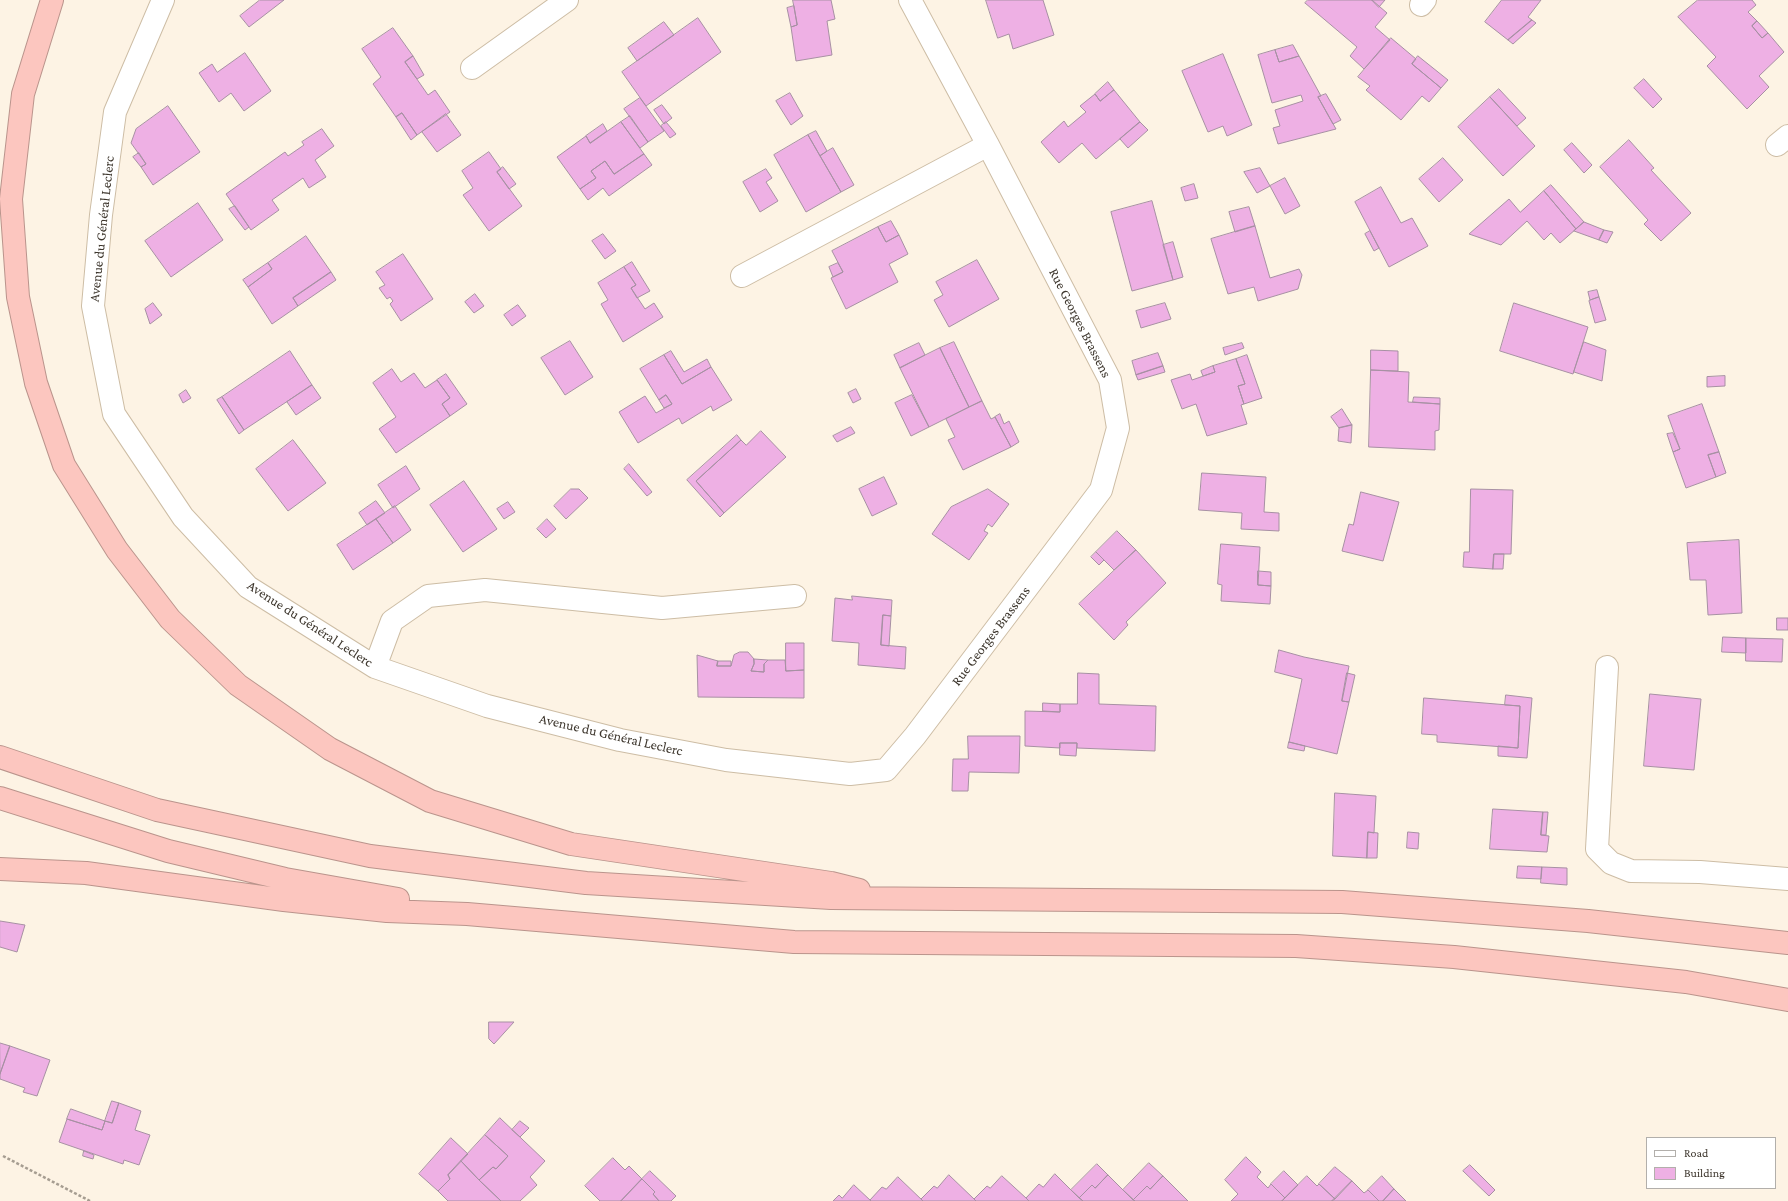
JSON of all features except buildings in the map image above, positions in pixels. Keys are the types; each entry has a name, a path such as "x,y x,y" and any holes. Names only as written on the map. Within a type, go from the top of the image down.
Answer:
{"highway":[{"path":"52,0 23,94 11,200 18,297 36,383 64,465 116,550 170,619 238,685 330,749 430,801 571,844 831,883 902,900"},
{"path":"0,757 157,810 370,856 586,883 831,898 902,900 1342,902 1588,921 1736,936 1788,943"},
{"path":"0,798 168,851 285,879 392,898 467,914"},
{"path":"0,869 86,873 292,901 386,911 467,914 794,942 1296,946 1454,957 1686,982 1788,1000"},
{"path":"1736,936 1788,948"}],"street":[{"name":"Avenue du Général Leclerc","path":"163,0 115,112 101,215 93,306 114,414 182,518 248,587 375,667 494,708 620,740 726,760 850,774 886,770 915,736"},
{"path":"472,68 567,0"},
{"name":"Rue Georges Brassens","path":"910,0 988,145 1110,380 1118,428 1101,490 915,736"},
{"path":"742,276 988,145"},
{"path":"375,667 392,620 428,596 485,590 662,608 795,596"},
{"path":"1607,667 1597,849 1611,863 1631,871 1785,874"}],"path":[{"path":"3,1156 90,1201"}]}
